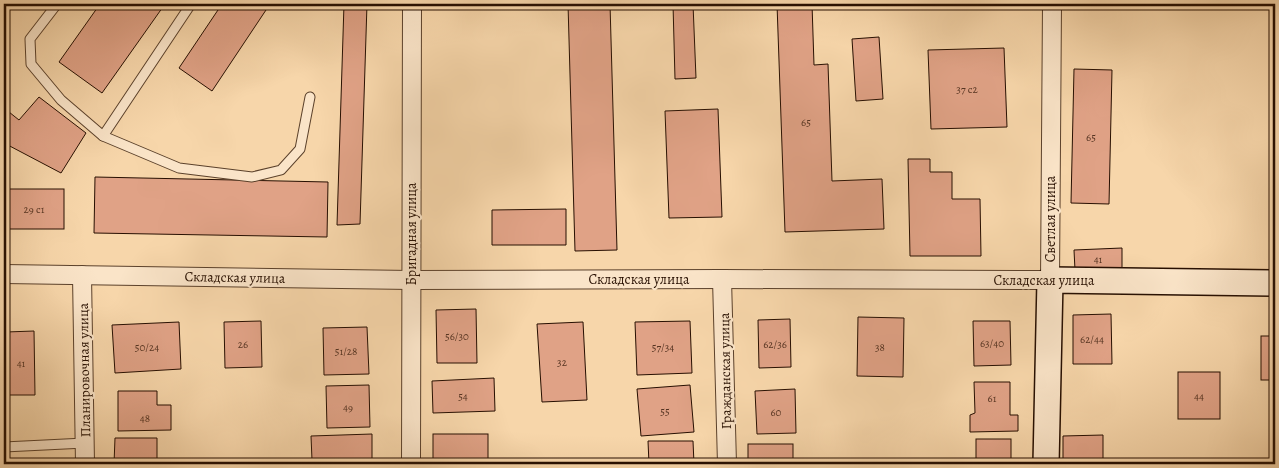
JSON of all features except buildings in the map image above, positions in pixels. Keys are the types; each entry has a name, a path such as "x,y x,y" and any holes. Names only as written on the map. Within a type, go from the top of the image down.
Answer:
{"street":[{"name":"Бригадная улица","path":"411,464 412,4"},
{"name":"Светлая улица","path":"1046,464 1050,280 1052,4"},
{"name":"Складская улица","path":"4,274 411,280 722,278 1275,283"},
{"name":"Планировочная улица","path":"82,275 85,464"},
{"name":"Гражданская улица","path":"722,278 727,464"}],"lane":[{"path":"57,4 30,39 31,64 61,100 103,136 179,168 252,177 280,170 300,149 310,97"},
{"path":"103,136 191,4"},
{"path":"4,447 85,443"}]}
